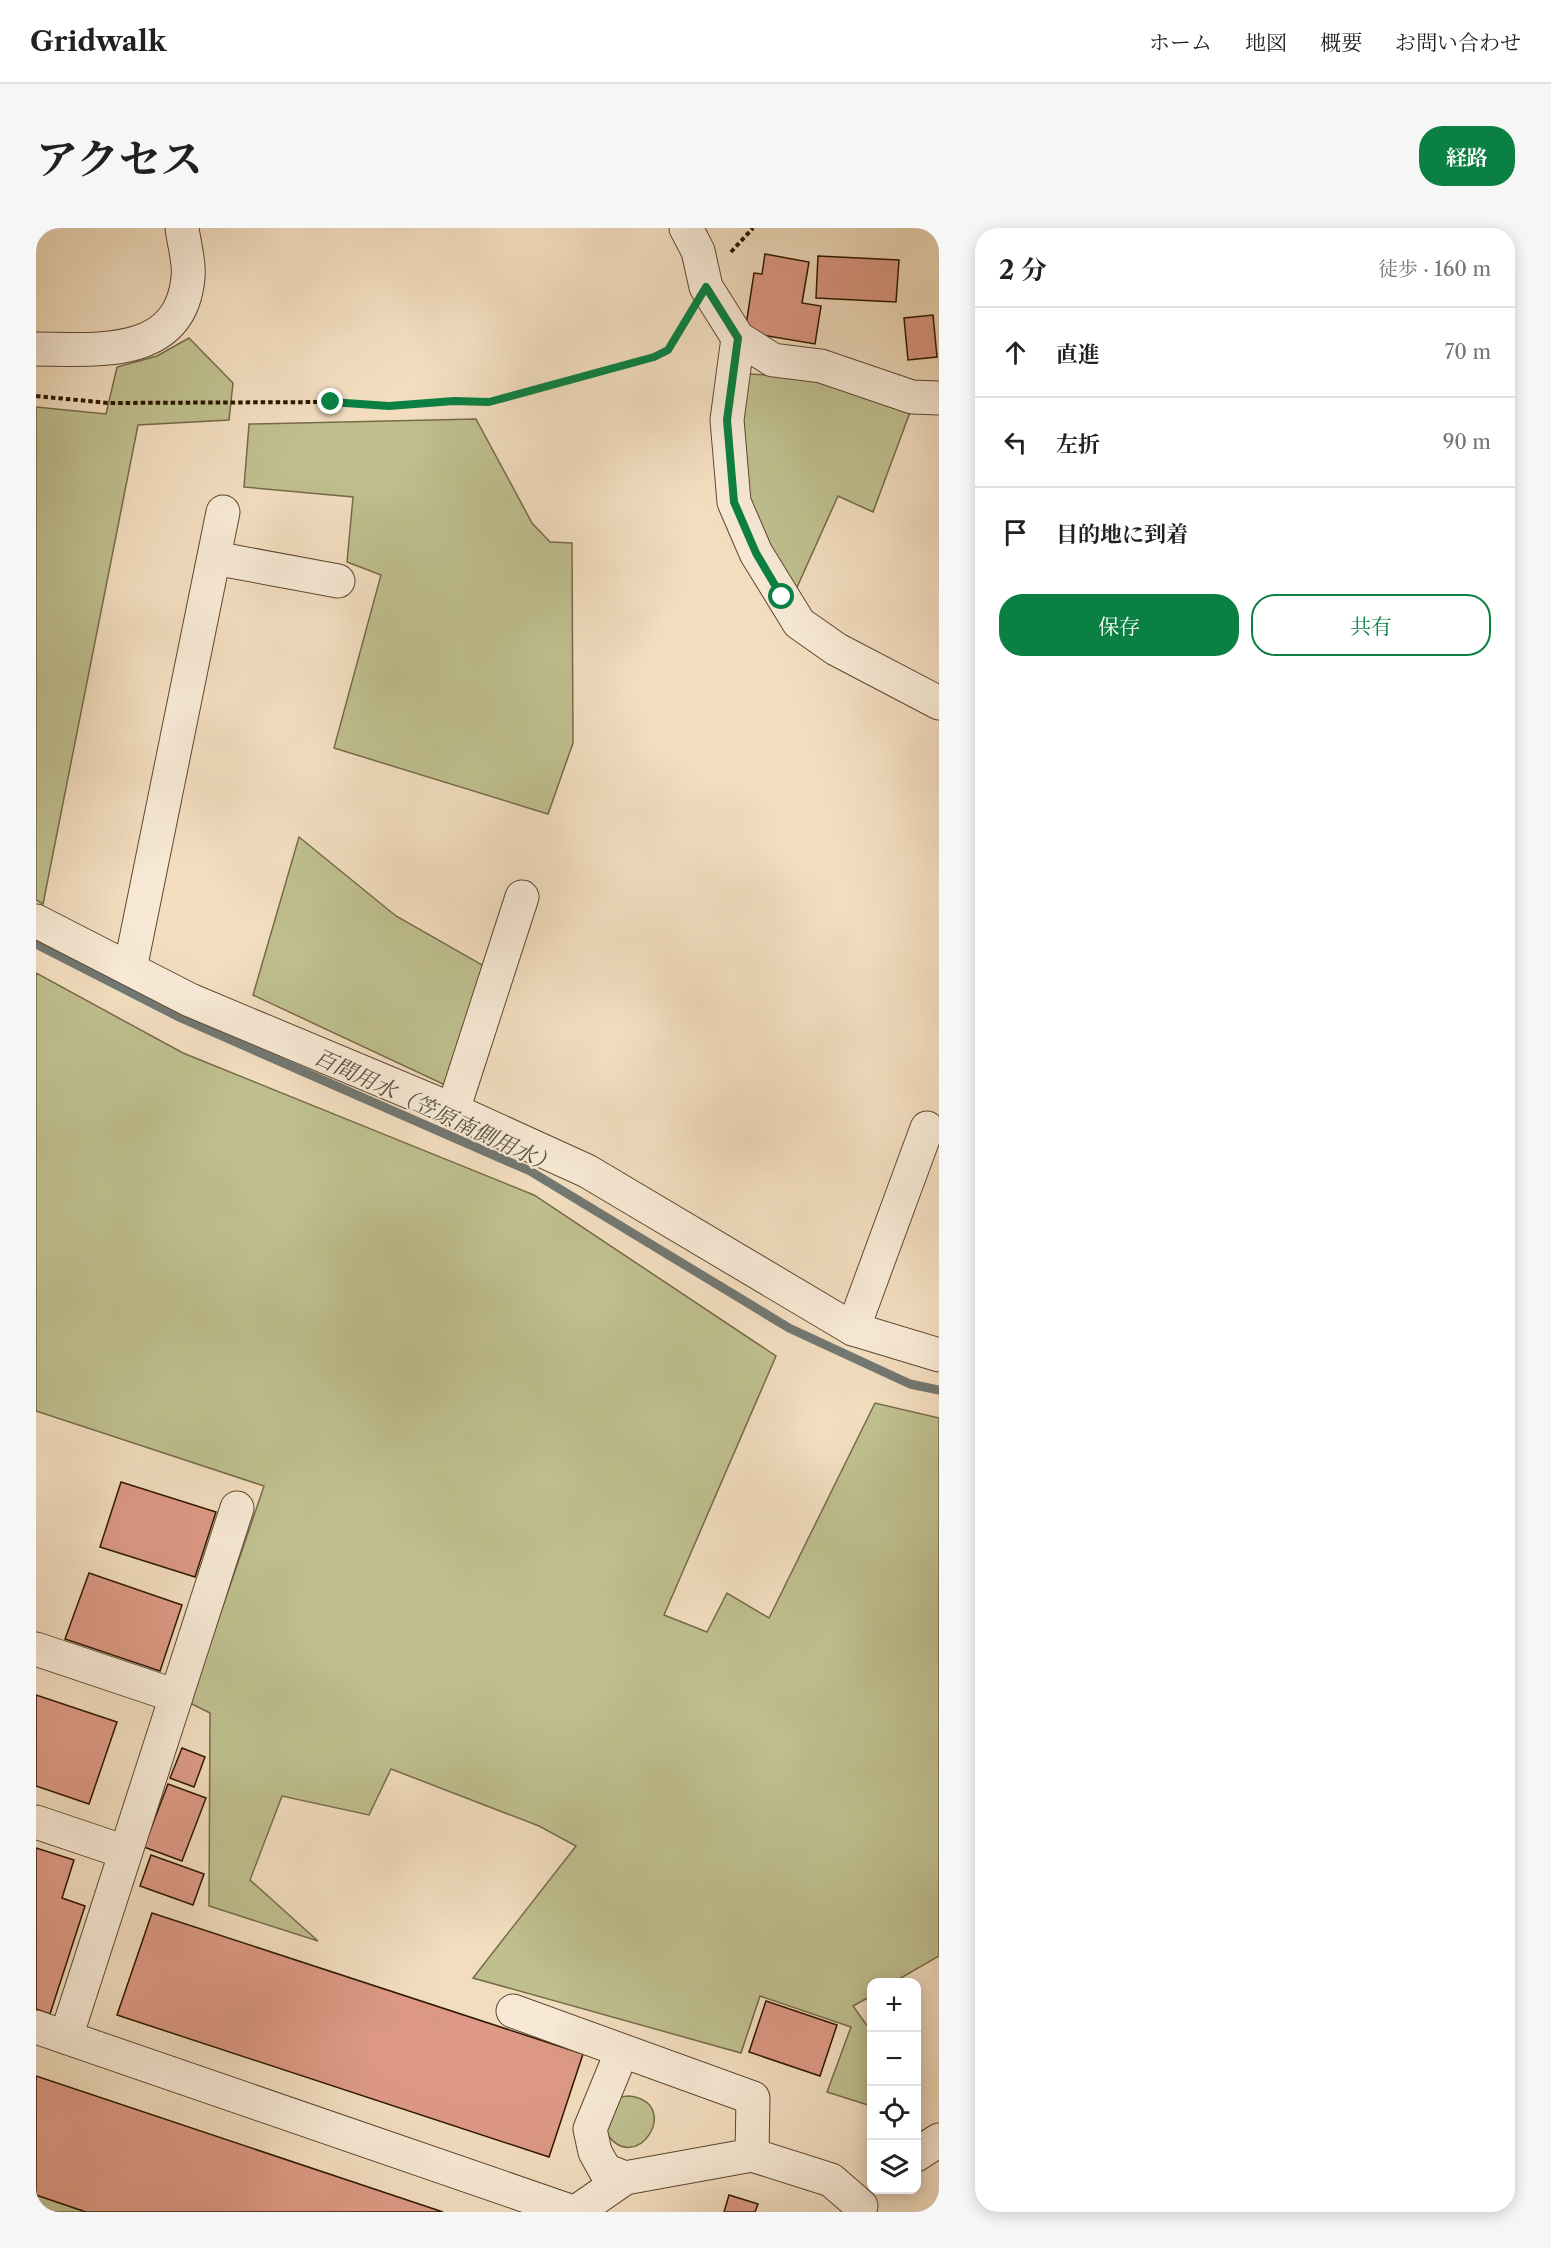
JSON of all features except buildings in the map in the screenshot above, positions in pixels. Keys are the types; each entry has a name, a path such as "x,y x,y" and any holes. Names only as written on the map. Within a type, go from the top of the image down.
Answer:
{"street":[{"path":"36,350 116,349 146,341 170,322 182,303 189,277 182,228"},
{"path":"686,228 698,251 706,287 738,338 773,360 820,366 912,397 939,398"},
{"path":"738,338 727,420 734,502 756,553 799,623 836,649 939,703"},
{"path":"130,969 223,512"},
{"path":"214,558 338,580"},
{"path":"453,1110 522,897"},
{"path":"36,921 190,1000 453,1110 587,1171 853,1329 939,1355"},
{"path":"853,1329 927,1128"},
{"path":"237,1508 125,1852 51,2032 575,2212 625,2178 752,2155 831,2180 865,2203"},
{"path":"36,1649 176,1696"},
{"path":"36,1822 125,1852"},
{"path":"513,2012 753,2098 752,2155"},
{"path":"622,2051 590,2129 595,2152 605,2170 625,2178"},
{"path":"921,2152 939,2140"}],"path":[{"path":"36,396 108,403 331,402 389,406 454,401 489,402 654,357 668,350 715,271 753,228"}],"green space":[{"path":"189,338 233,383 229,420 138,425 43,904 36,900 36,407 106,414 117,367 157,356"},
{"path":"747,374 827,378 912,407 873,512 838,496 794,594 746,501 738,421"},
{"path":"476,419 532,523 550,542 572,543 573,743 548,814 334,748 381,575 347,562 353,497 244,487 249,424"},
{"path":"299,837 396,916 484,966 445,1085 253,995"},
{"path":"36,973 183,1053 534,1195 776,1356 664,1615 707,1632 727,1593 769,1618 875,1403 939,1418 939,1956 901,1978 867,1978 867,1998 853,2006 867,2025 867,2105 827,2092 851,2027 760,1996 741,2053 473,1978 576,1846 539,1826 391,1769 369,1815 282,1796 250,1880 318,1941 209,1906 210,1713 190,1703 264,1486 36,1411"},
{"path":"628,2096 645,2101 653,2111 654,2122 650,2134 641,2143 630,2147 617,2144 605,2131 620,2097"},
{"path":"36,2195 86,2212 36,2212"}],"waterway":[{"name":"百間用水（笠原南側用水）","path":"36,944 181,1018 530,1171 789,1328 910,1384 939,1390"}],"route":[{"path":"331,402 389,406 454,401 489,402 654,357 668,350 706,287 738,338 727,420 734,502 756,553 782,597"}]}
